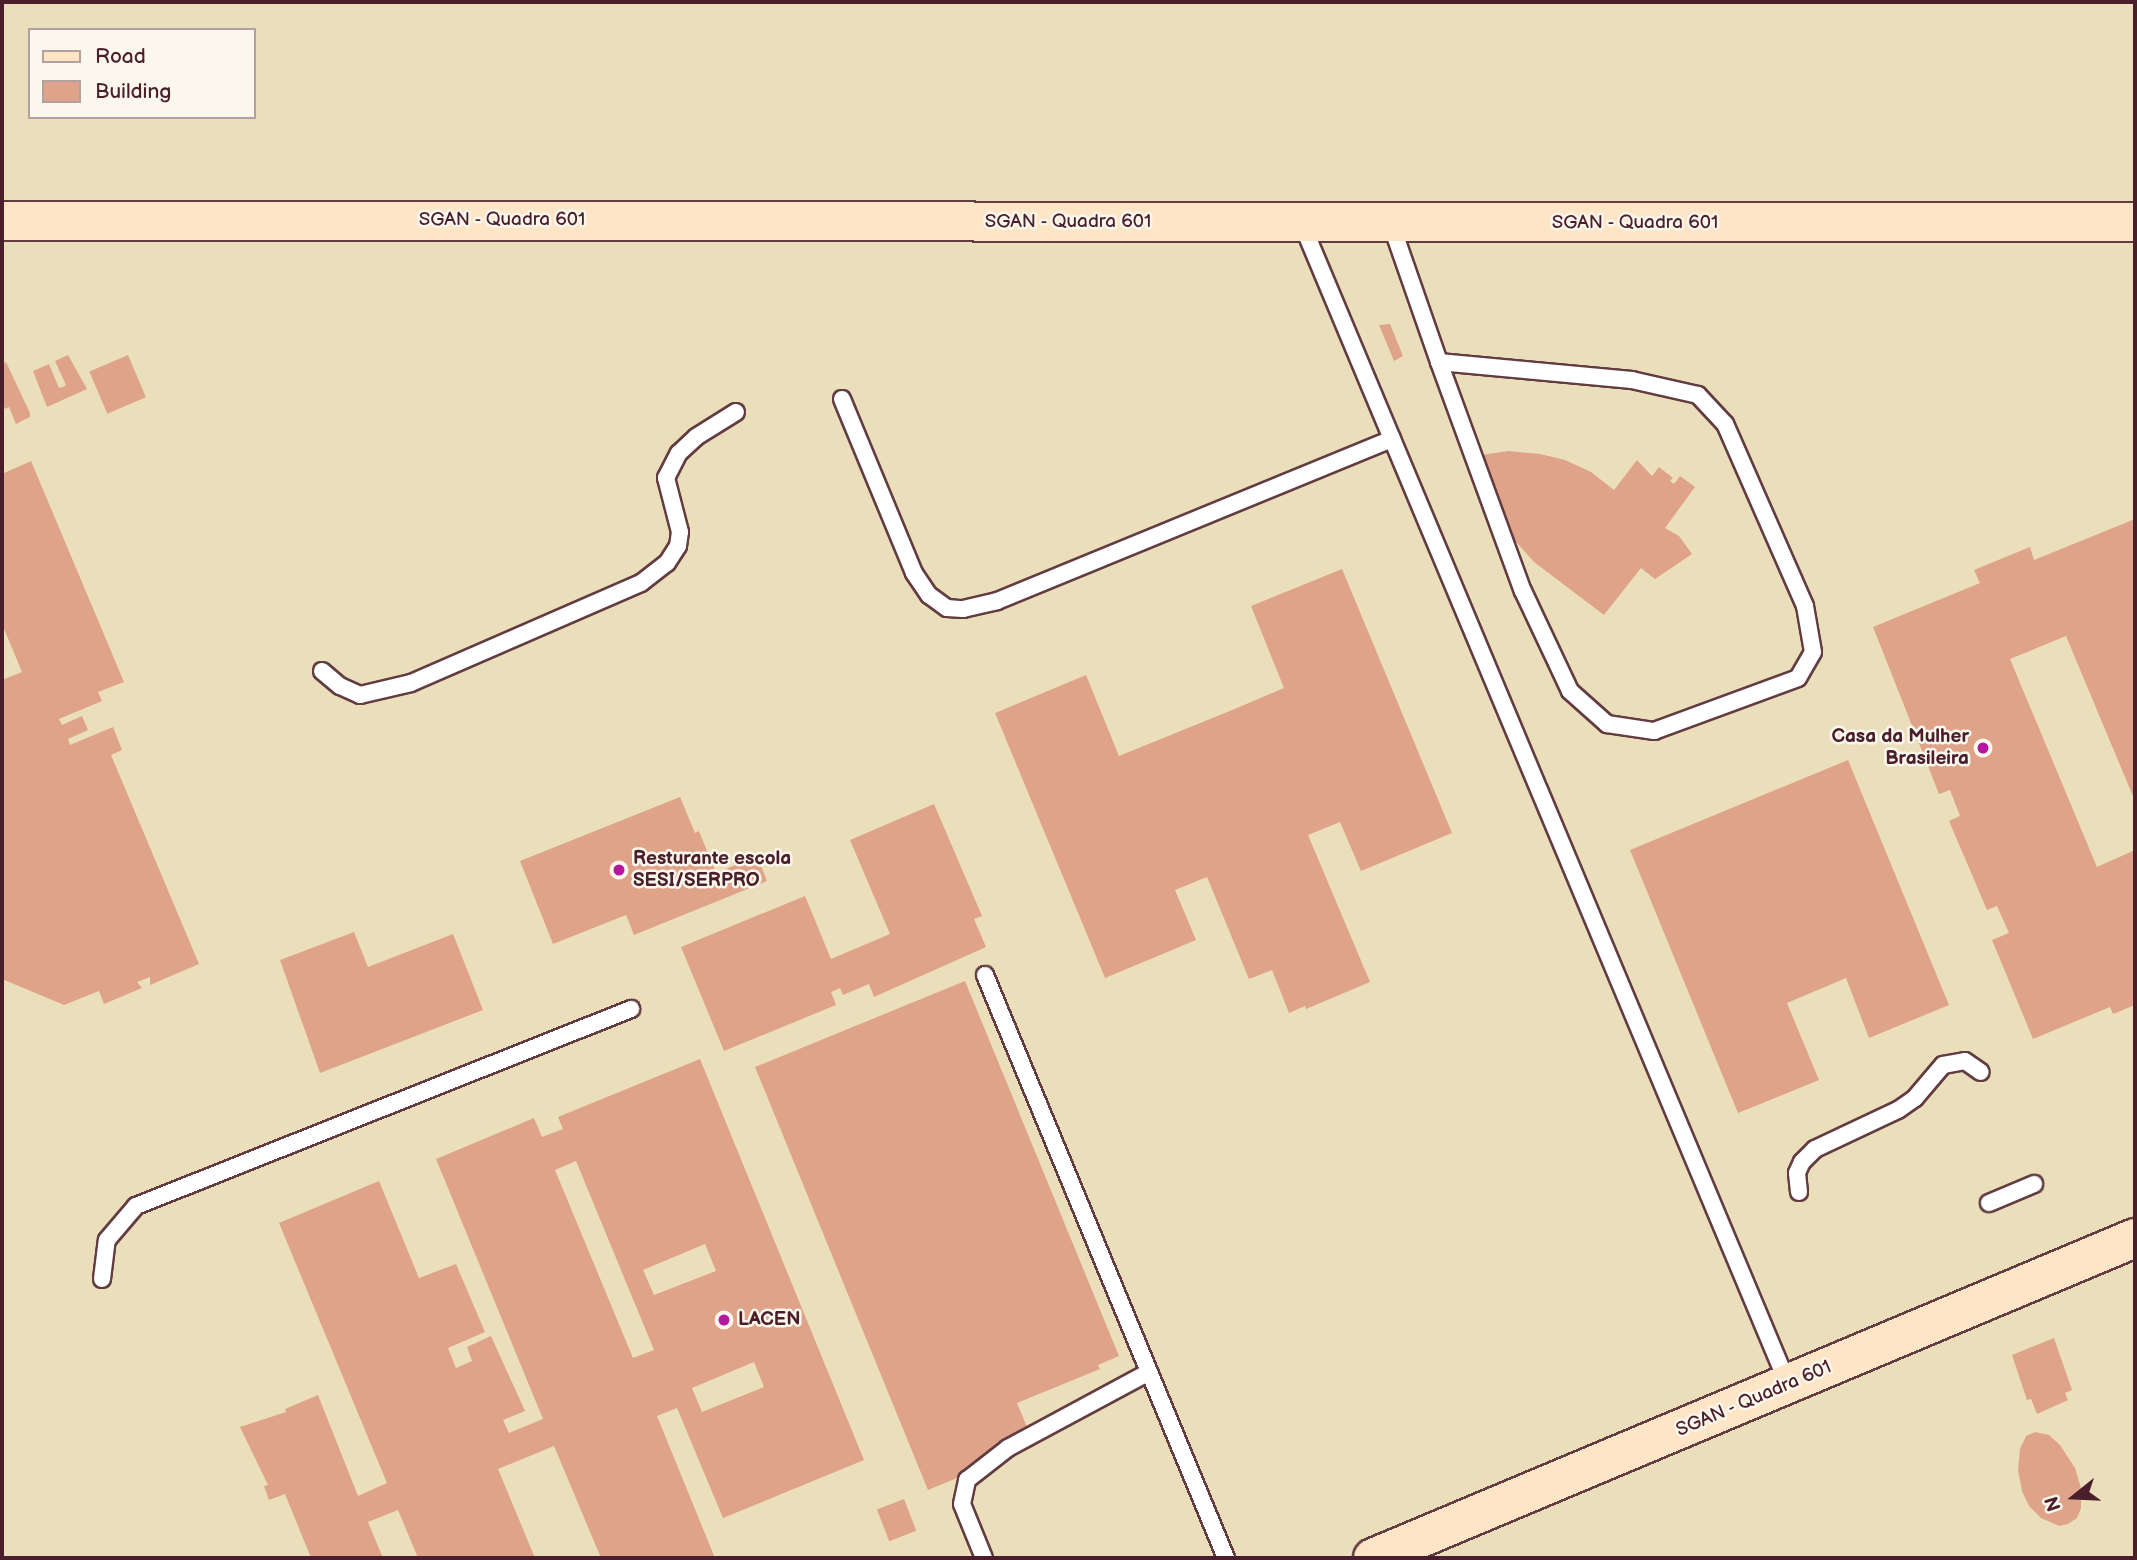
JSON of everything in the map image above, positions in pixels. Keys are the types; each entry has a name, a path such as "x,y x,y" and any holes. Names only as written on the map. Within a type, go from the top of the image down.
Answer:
{"street":[{"name":"SGAN - Quadra 601","path":"2,221 665,219 1302,224 2135,222"},
{"name":"SGAN - Quadra 601","path":"1373,1558 2135,1238"}],"lane":[{"path":"1302,224 1788,1385"},
{"path":"1391,224 1439,362 1523,591 1570,691 1607,724 1654,731 1798,678 1813,652 1805,606 1725,424 1698,395 1632,380 1439,362"},
{"path":"842,399 914,573 929,595 947,608 963,609 997,601 1392,439"},
{"path":"323,671 340,686 360,695 411,683 640,583 667,563 678,546 680,532 666,478 679,453 696,437 736,412"},
{"path":"985,975 1226,1558"},
{"path":"102,1279 107,1240 136,1206 631,1009"},
{"path":"1799,1192 1797,1173 1802,1162 1815,1149 1898,1110 1915,1098 1943,1065 1965,1061 1981,1072"},
{"path":"1989,1203 2034,1184"},
{"path":"984,1558 962,1504 967,1480 1008,1448 1149,1372"}],"building":[{"path":"1390,324 1403,356 1394,361 1379,325"},
{"path":"68,355 87,389 47,407 33,371 49,364 59,388 63,387 66,385 55,361"},
{"path":"128,355 146,397 107,414 89,371"},
{"path":"6,362 30,413 30,417 16,424 9,407 5,409 2,401 2,365"},
{"path":"1509,451 1565,460 1591,472 1614,490 1637,460 1652,476 1659,467 1673,478 1670,481 1674,484 1680,476 1695,487 1665,528 1679,536 1692,554 1655,579 1641,568 1604,615 1534,562 1509,534 1481,455"},
{"path":"31,461 124,682 98,692 102,701 59,719 62,725 82,716 88,730 68,739 70,745 113,727 122,750 111,755 199,964 150,985 150,977 137,982 142,988 104,1004 99,991 64,1005 2,979 2,680 22,672 2,624 2,474"},
{"name":"Casa da Mulher Brasileira","path":"2135,519 2135,801 2066,636 2010,659 2097,867 2135,850 2135,1005 2113,1014 2110,1007 2033,1039 1992,940 2009,933 1997,906 1987,910 1949,821 1960,816 1950,790 1939,794 1873,627 1980,583 1974,570 2030,547 2034,560"},
{"path":"1342,569 1452,833 1361,871 1340,822 1308,835 1370,982 1306,1009 1305,1006 1289,1013 1272,970 1249,979 1207,877 1175,890 1196,940 1105,978 995,713 1086,675 1119,756 1237,708 1284,688 1251,606"},
{"path":"1848,760 1949,1005 1869,1038 1846,978 1787,1003 1819,1080 1738,1113 1630,850"},
{"name":"Resturante escola SESI/SERPRO","path":"680,797 695,833 699,831 716,873 757,856 767,881 634,935 626,915 553,944 520,861"},
{"path":"934,804 982,916 974,919 986,947 874,997 869,984 843,995 840,988 831,992 836,1005 724,1051 681,947 805,896 831,959 890,934 850,840"},
{"path":"354,932 368,967 453,934 483,1010 320,1073 280,960"},
{"path":"965,981 1119,1356 1098,1365 1100,1369 1017,1403 1035,1446 928,1490 755,1067"},
{"name":"LACEN","path":"700,1059 864,1460 723,1518 677,1408 657,1416 715,1558 601,1558 554,1446 498,1469 535,1558 418,1558 398,1510 368,1522 383,1558 311,1558 285,1494 269,1500 264,1486 268,1485 240,1427 286,1412 285,1409 318,1395 358,1496 387,1483 279,1223 379,1181 419,1278 456,1264 485,1332 448,1348 456,1368 472,1361 467,1347 491,1336 525,1411 503,1420 509,1433 543,1419 436,1159 534,1118 542,1137 563,1129 558,1117","holes":["576,1161 654,1350 633,1358 555,1170","705,1244 716,1271 654,1295 643,1270","754,1362 764,1387 702,1412 692,1388"]},
{"path":"2054,1338 2072,1390 2065,1393 2068,1400 2037,1414 2031,1399 2027,1400 2012,1355"},
{"path":"2035,1432 2049,1435 2060,1445 2075,1468 2081,1488 2081,1508 2077,1518 2068,1524 2059,1526 2041,1518 2029,1506 2022,1491 2018,1470 2020,1449 2026,1436"},
{"path":"904,1499 916,1531 889,1541 877,1509"}],"place":[{"name":"Casa da Mulher Brasileira","path":"1983,748"},
{"name":"Resturante escola SESI/SERPRO","path":"619,870"},
{"name":"LACEN","path":"724,1320"}]}
